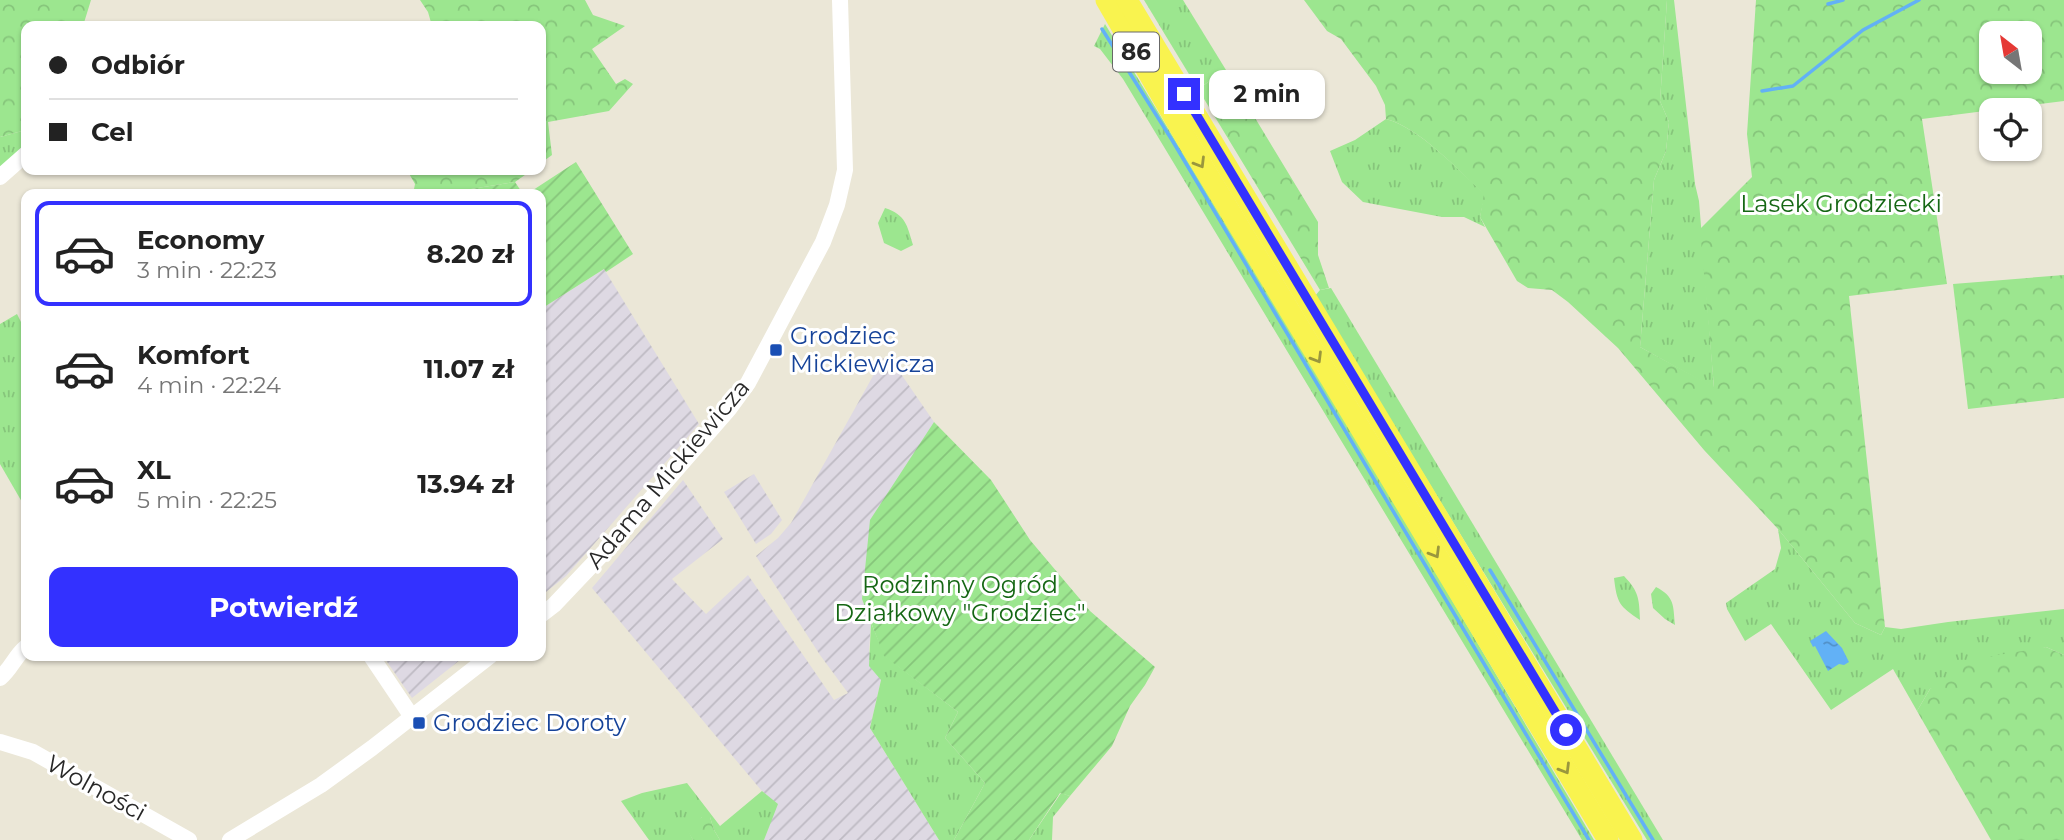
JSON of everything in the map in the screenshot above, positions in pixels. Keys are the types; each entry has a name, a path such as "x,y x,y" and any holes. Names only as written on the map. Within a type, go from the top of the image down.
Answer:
{"main road":[{"name":"86","path":"1106,0 1190,145 1608,840"},
{"name":"86","path":"1127,0 1632,840"}],"street":[{"name":"Adama Mickiewicza","path":"546,611 610,547 729,409 748,383 823,242 837,205 845,170 840,0"},
{"path":"0,177 21,158"},
{"path":"0,678 21,651"},
{"path":"373,661 412,717"},
{"path":"230,840 317,788 484,661"},
{"name":"Wolności","path":"0,742 33,752 189,840"}],"shaded area":[{"path":"604,269 699,424 566,576 546,592 546,306"},
{"path":"883,358 901,374 934,422 910,463 862,599 871,623 869,651 881,680 870,728 939,840 764,840 777,804 761,790 592,588 683,480 723,539 672,579 706,614 748,575 834,700 848,693 756,556 791,523"},
{"path":"754,474 782,520 771,534 756,544 724,492"},
{"path":"386,661 459,661 412,698"}],"green space":[{"path":"0,0 91,0 85,21 21,21 21,131 0,137"},
{"path":"420,0 585,0 593,15 625,26 592,49 616,84 625,79 633,84 609,111 548,122 552,155 546,159 546,21 431,21"},
{"path":"1144,0 1183,0 1226,70 1198,89"},
{"name":"Lasek Grodziecki","path":"1304,0 1667,0 1660,101 1669,122 1666,151 1654,180 1640,347 1714,387 1700,229 1752,177 1747,134 1756,0 2064,0 2064,101 2042,104 2042,98 1979,98 1979,112 1922,119 1947,284 1849,296 1885,627 1881,635 1855,623 1778,529 1704,450 1618,348 1552,290 1528,288 1517,281 1480,217 1484,194 1425,140 1386,119 1385,105 1376,86 1341,39 1327,31"},
{"path":"1667,0 1674,0 1699,201 1714,388 1640,347 1654,180 1666,151 1669,122 1660,101"},
{"path":"1105,24 1594,840 1582,840 1123,79 1100,49 1094,46"},
{"path":"1226,70 1318,222 1318,255 1329,288 1320,290 1198,89"},
{"path":"1386,119 1425,140 1485,194 1480,217 1485,227 1464,217 1442,217 1363,202 1342,182 1330,151 1355,140"},
{"path":"21,131 21,153 0,170 0,137"},
{"path":"576,162 633,254 546,306 546,189 535,189"},
{"path":"410,175 525,175 515,182 471,189 414,189 415,184"},
{"path":"515,182 520,189 471,189"},
{"path":"885,208 902,218 913,245 901,251 884,243 878,223"},
{"name":"Lasek Grodziecki","path":"2064,275 2064,398 1968,409 1953,284"},
{"path":"1331,288 1663,840 1647,840 1315,296 1320,290"},
{"path":"17,314 21,322 21,500 0,464 0,324"},
{"name":"Rodzinny Ogród Działkowy \"Grodziec\"","path":"934,422 991,480 1030,540 1090,611 1155,667 1130,706 1112,746 1070,796 1060,793 1029,840 954,840 985,783 945,738 958,712 884,656 862,599 870,520"},
{"path":"1778,529 1855,623 1881,635 1885,627 1901,629 2064,609 2064,655 2046,647 1930,689 1917,711 1893,669 1831,710 1771,624 1745,641 1727,609 1726,603 1775,569 1781,548"},
{"path":"1624,576 1637,596 1640,620 1623,607 1618,599 1614,578"},
{"path":"1656,587 1670,598 1675,625 1653,608 1651,594"},
{"path":"871,623 885,656 958,712 945,738 985,783 954,840 939,840 870,728 881,680 869,666"},
{"path":"2046,647 2064,655 2064,840 1991,840 1917,711 1930,689 1974,659"},
{"path":"687,783 720,826 762,791 778,804 764,840 720,840 710,817 702,817 688,830 693,840 649,840 621,801 642,793"},
{"path":"1061,793 1070,796 1053,817 1052,840 1029,840"},
{"path":"702,817 710,817 720,840 693,840 687,830 688,826"}],"water":[{"path":"1826,631 1842,648 1849,662 1839,664 1828,671 1810,641"}],"waterway":[{"path":"1828,4 1843,0"},
{"path":"1762,91 1793,86 1863,30 1919,0"},
{"path":"1102,29 1172,140 1589,840"},
{"path":"1490,570 1653,840"}],"place":[{"name":"Grodziec Mickiewicza","path":"776,350"},
{"name":"Grodziec Doroty","path":"419,723"}],"route":[{"path":"1184,94 1566,730"}]}
